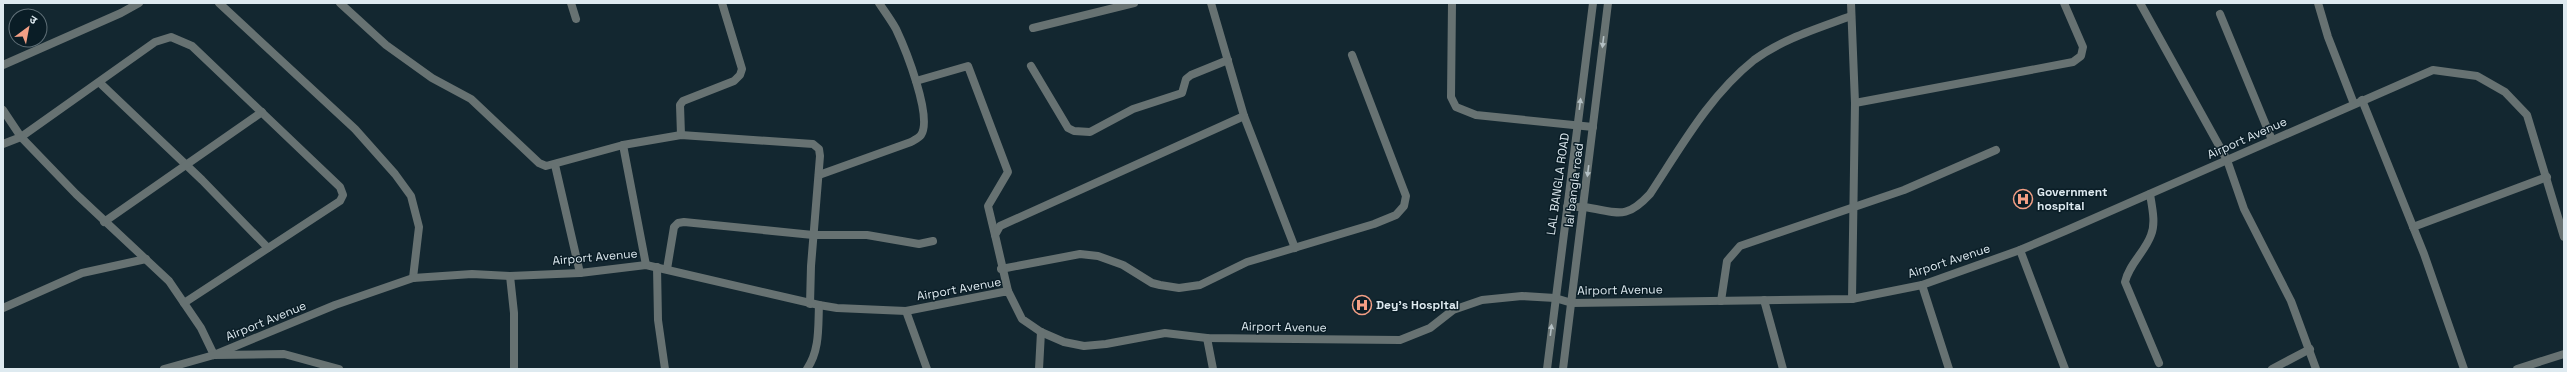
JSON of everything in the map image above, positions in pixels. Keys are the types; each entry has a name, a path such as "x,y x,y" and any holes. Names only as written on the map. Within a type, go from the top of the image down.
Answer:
{"street":[{"path":"3,65 121,13 139,3"},
{"path":"219,3 354,128 395,174 411,196 419,227 413,278"},
{"path":"340,3 393,50 432,78 471,99 539,162 546,166 555,165 623,145 681,135 813,144 819,149 820,156 813,235 810,304"},
{"path":"571,3 576,19"},
{"path":"681,135 680,105 683,101 734,81 740,75 742,69 722,3"},
{"path":"819,176 911,142 920,136 924,123 916,81 896,29 879,3"},
{"path":"1033,28 1134,3"},
{"path":"1211,3 1244,116 1295,248"},
{"path":"1452,3 1451,97 1456,107 1476,115 1593,127"},
{"name":"LAL BANGLA ROAD","path":"1547,369 1566,207 1578,126 1593,3"},
{"name":"lal bangla road","path":"1563,369 1608,3"},
{"path":"1851,3 1855,103 1852,299"},
{"path":"1855,103 2073,62 2081,56 2083,46 2064,3"},
{"path":"2140,3 2226,160 2244,209 2291,300 2316,369"},
{"path":"2318,3 2328,36 2412,227 2464,369"},
{"path":"2220,14 2272,140"},
{"path":"1566,207 1584,207 1627,213 1636,209 1650,194 1720,90 1755,59 1796,37 1851,16"},
{"path":"3,144 21,137 100,83 155,42 171,36 192,46 340,187 343,195 340,201 184,303"},
{"path":"1001,269 1080,254 1098,256 1123,265 1152,282 1179,288 1200,285 1247,262 1374,224 1396,215 1404,206 1406,196 1352,55"},
{"path":"1031,66 1068,128 1074,131 1090,132 1133,109 1182,93 1186,79 1191,75 1228,60"},
{"path":"916,81 968,66 1008,172 988,206 1001,269 1008,291"},
{"name":"Airport Avenue","path":"3,110 21,137 104,222 169,281 201,328 214,355 335,305 413,278 472,274 510,276 580,273 646,265 810,304 837,308 906,311 1008,291 1022,319 1041,332 1064,342 1084,346 1106,344 1165,333 1207,338 1400,340 1430,328 1453,310 1482,300 1504,296 1555,298 1572,303 1852,299 1922,285 2020,250 2433,70 2477,76 2505,92 2527,115 2547,178 2561,214 2564,237"},
{"path":"100,83 187,165 268,248"},
{"path":"104,222 262,112"},
{"path":"995,235 1000,226 1244,116"},
{"path":"623,145 646,265"},
{"path":"1721,301 1727,261 1740,246 1904,190 1996,150"},
{"path":"555,165 580,273"},
{"path":"2412,227 2547,178"},
{"path":"2150,194 2154,219 2152,235 2127,273 2125,282 2159,363"},
{"path":"667,269 674,228 678,223 813,235 867,235 919,244 933,241"},
{"path":"2020,250 2065,369"},
{"path":"3,308 82,273 146,259"},
{"path":"657,267 658,320 665,369"},
{"path":"510,276 514,313 514,369"},
{"path":"1922,285 1949,369"},
{"path":"1764,300 1783,369"},
{"path":"807,369 814,358 817,345 820,305"},
{"path":"906,311 928,369"},
{"path":"1039,369 1041,332"},
{"path":"1207,338 1213,369"},
{"path":"2272,369 2310,349"},
{"path":"164,369 214,355 284,354 339,369"},
{"path":"2517,369 2564,354"}],"place":[{"name":"Government hospital","path":"2023,199"},
{"name":"Dey's Hospital","path":"1362,305"}]}
